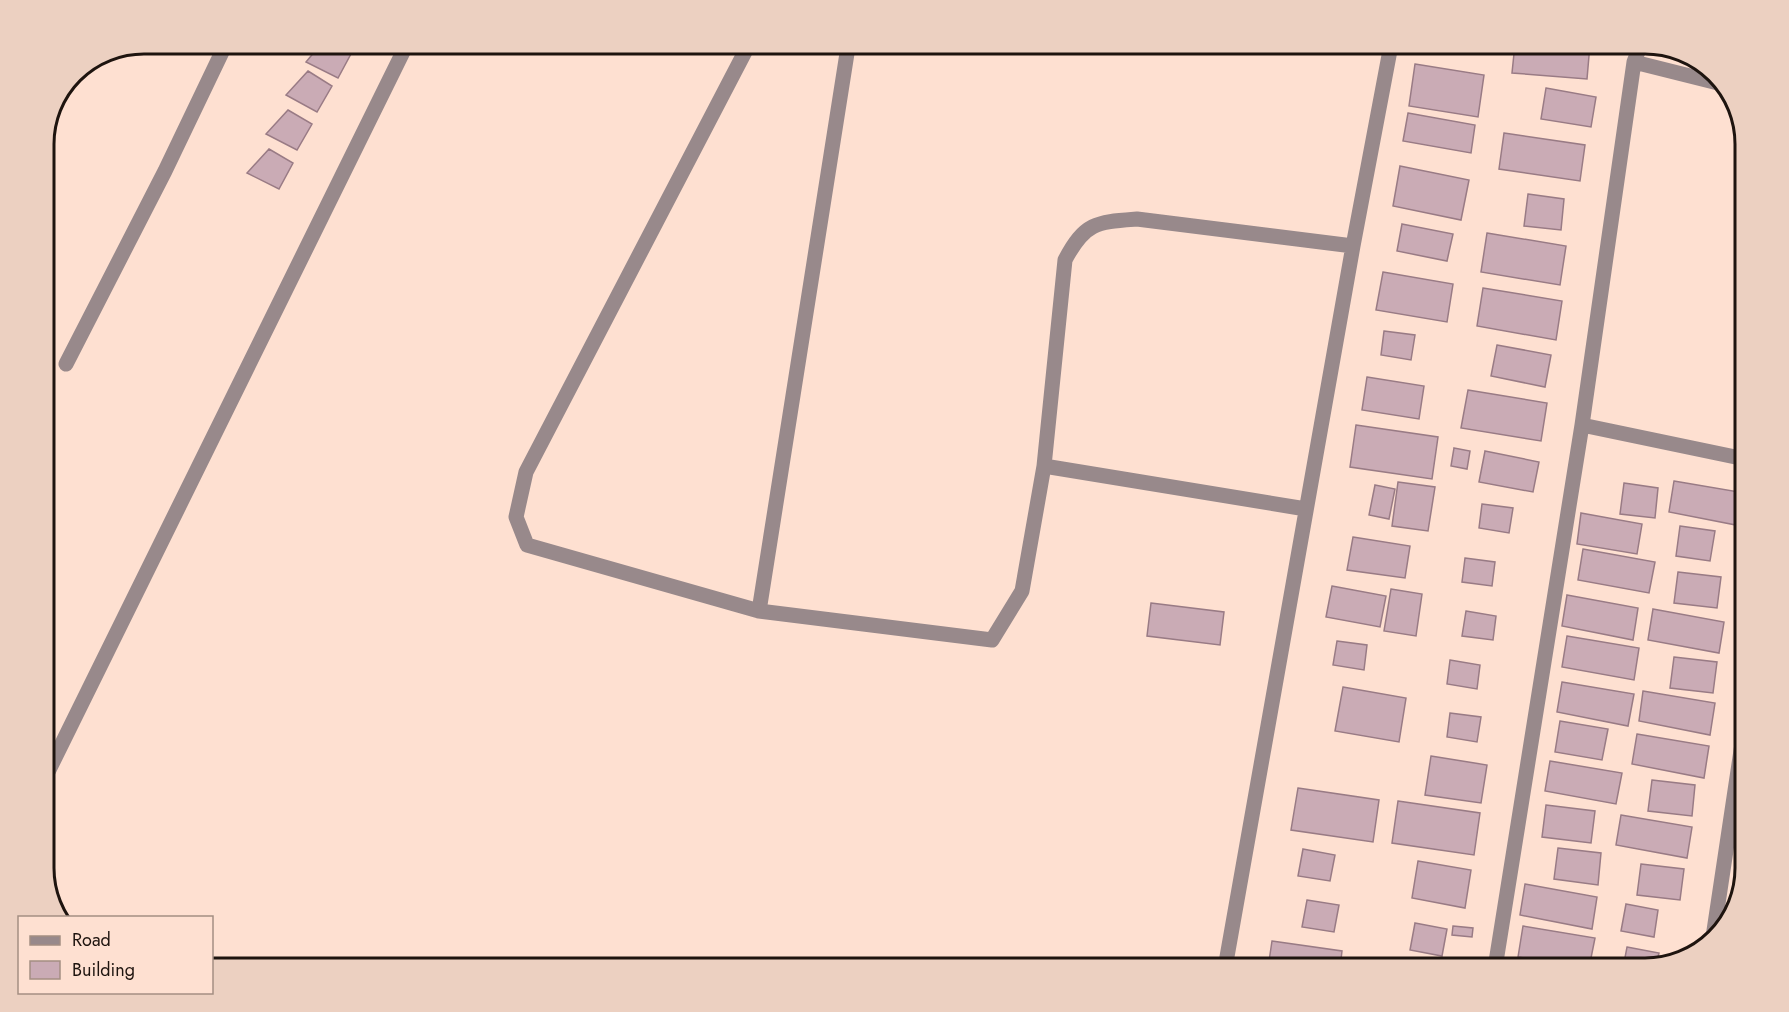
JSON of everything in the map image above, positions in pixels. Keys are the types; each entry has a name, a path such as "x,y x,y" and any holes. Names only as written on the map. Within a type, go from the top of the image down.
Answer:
{"street":[{"path":"66,364 165,171 222,54"},
{"path":"54,760 402,54"},
{"path":"744,54 526,472 516,517 527,545 759,611 992,640 1022,591 1044,466 1065,260 1075,241 1089,228 1104,222 1137,219 1353,246"},
{"path":"759,611 847,54"},
{"path":"1227,958 1389,54"},
{"path":"1497,958 1582,425 1634,62 1637,54"},
{"path":"1634,62 1710,81"},
{"path":"1582,425 1735,457"},
{"path":"1044,466 1306,509"},
{"path":"1715,924 1735,791"}],"building":[{"path":"313,54 351,54 338,78 306,62"},
{"path":"1514,54 1589,54 1587,79 1512,73"},
{"path":"1415,64 1484,75 1478,117 1409,106"},
{"path":"308,71 332,86 317,112 286,95"},
{"path":"1546,88 1596,97 1591,127 1541,119"},
{"path":"288,110 312,124 297,150 266,134"},
{"path":"1408,113 1475,125 1471,153 1403,141"},
{"path":"1504,133 1585,145 1580,181 1499,169"},
{"path":"269,149 293,163 279,189 247,173"},
{"path":"1400,166 1469,180 1461,220 1393,206"},
{"path":"1528,194 1564,199 1561,230 1524,226"},
{"path":"1402,224 1453,234 1447,261 1397,251"},
{"path":"1487,233 1566,246 1560,285 1481,272"},
{"path":"1383,272 1453,284 1447,322 1376,310"},
{"path":"1483,288 1562,301 1556,340 1477,326"},
{"path":"1384,331 1415,335 1411,360 1381,355"},
{"path":"1497,345 1551,355 1545,387 1491,376"},
{"path":"1367,377 1424,386 1419,419 1362,410"},
{"path":"1468,390 1547,403 1541,441 1461,428"},
{"path":"1356,425 1438,437 1432,479 1350,467"},
{"path":"1454,448 1470,451 1467,469 1451,466"},
{"path":"1485,451 1539,462 1533,492 1479,482"},
{"path":"1674,481 1735,491 1735,525 1669,512"},
{"path":"1398,482 1435,487 1428,531 1392,526"},
{"path":"1624,483 1658,488 1655,518 1620,514"},
{"path":"1375,485 1395,489 1389,519 1369,515"},
{"path":"1482,504 1513,508 1509,533 1479,528"},
{"path":"1581,513 1642,524 1637,554 1577,544"},
{"path":"1680,526 1715,531 1710,561 1676,556"},
{"path":"1353,537 1410,546 1405,578 1347,570"},
{"path":"1583,549 1655,562 1649,593 1578,580"},
{"path":"1465,558 1495,562 1492,586 1462,582"},
{"path":"1678,572 1721,577 1717,608 1674,603"},
{"path":"1332,586 1386,596 1380,627 1326,617"},
{"path":"1391,589 1422,594 1416,636 1384,631"},
{"path":"1567,595 1638,608 1633,640 1562,626"},
{"path":"1151,603 1224,612 1220,645 1147,636"},
{"path":"1653,609 1724,622 1719,653 1648,640"},
{"path":"1466,611 1496,616 1493,640 1462,636"},
{"path":"1567,636 1639,648 1634,680 1562,667"},
{"path":"1337,641 1367,645 1364,670 1333,665"},
{"path":"1674,657 1717,662 1713,693 1670,688"},
{"path":"1450,660 1480,665 1477,689 1447,684"},
{"path":"1562,682 1634,694 1628,726 1557,712"},
{"path":"1343,687 1406,698 1399,742 1335,731"},
{"path":"1643,691 1715,703 1710,735 1639,721"},
{"path":"1450,713 1481,717 1477,742 1447,737"},
{"path":"1560,721 1608,729 1602,760 1555,752"},
{"path":"1637,734 1709,746 1704,778 1632,764"},
{"path":"1431,756 1487,765 1481,803 1425,795"},
{"path":"1550,761 1622,773 1616,804 1545,791"},
{"path":"1652,780 1695,785 1692,816 1648,811"},
{"path":"1298,788 1379,800 1373,842 1291,830"},
{"path":"1398,801 1480,813 1474,855 1392,843"},
{"path":"1546,805 1595,811 1591,843 1542,837"},
{"path":"1621,815 1692,827 1687,858 1616,845"},
{"path":"1558,848 1601,853 1598,885 1554,879"},
{"path":"1303,849 1335,855 1330,881 1298,876"},
{"path":"1418,861 1471,870 1465,908 1412,898"},
{"path":"1641,864 1684,869 1680,900 1637,895"},
{"path":"1525,884 1597,897 1592,929 1520,915"},
{"path":"1307,900 1339,905 1334,932 1302,927"},
{"path":"1626,904 1658,910 1654,937 1621,931"},
{"path":"1415,923 1447,929 1442,956 1410,950"},
{"path":"1453,926 1473,928 1472,937 1452,935"},
{"path":"1523,926 1595,938 1591,958 1518,957"},
{"path":"1272,941 1342,951 1341,958 1269,958"},
{"path":"1627,947 1659,953 1656,957 1625,958"}]}
